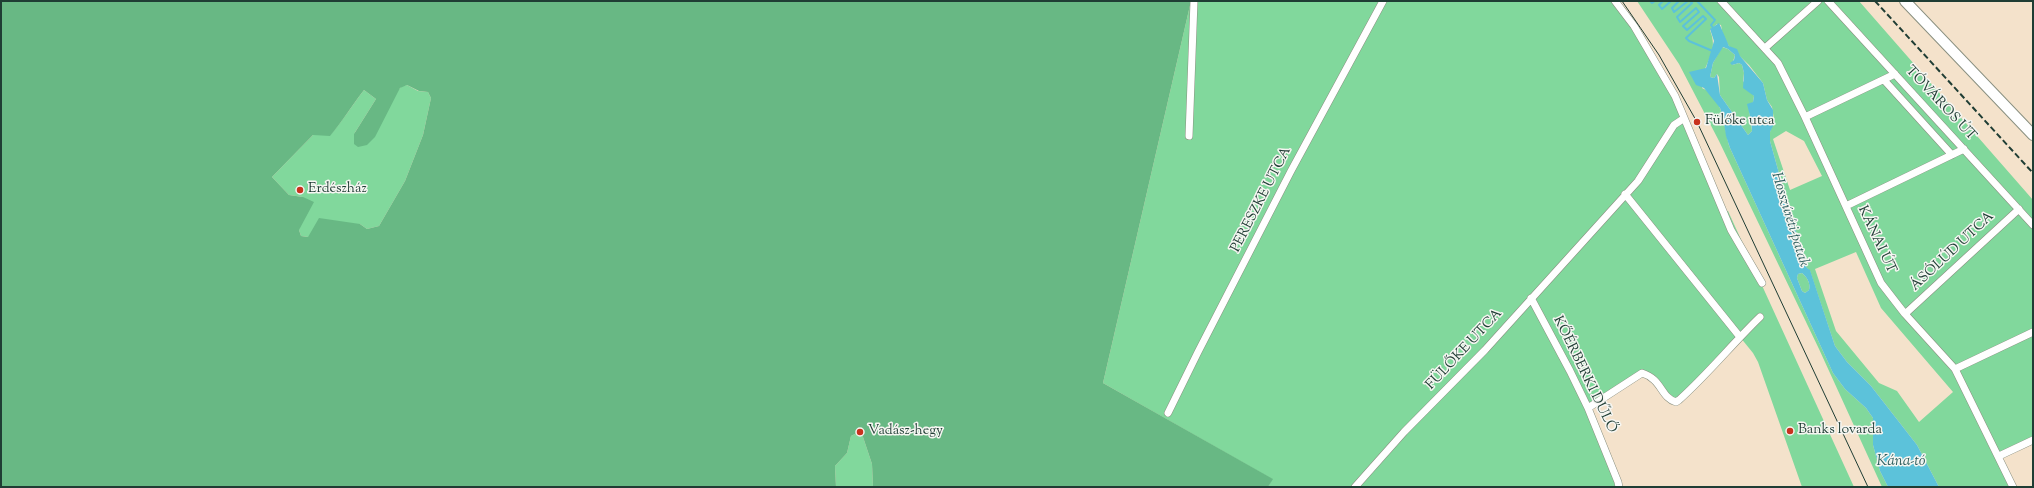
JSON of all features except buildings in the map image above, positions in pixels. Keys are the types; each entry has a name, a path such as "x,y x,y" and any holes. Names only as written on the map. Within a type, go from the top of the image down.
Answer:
{"street":[{"path":"1189,136 1194,1"},
{"name":"PERESZKE UTCA","path":"1168,414 1198,352 1292,171 1383,1"},
{"path":"1615,1 1634,26 1675,96 1683,119 1707,169 1737,242 1762,283"},
{"name":"KÁNAI ÚT","path":"1721,1 1778,63 1805,117 1881,283 1905,314 1955,369 2013,487"},
{"path":"1765,48 1818,1"},
{"name":"TÓVÁROS ÚT","path":"1828,1 2033,225"},
{"path":"1905,1 2033,135"},
{"path":"1805,117 1895,74"},
{"path":"1884,80 1952,155"},
{"name":"FÜLŐKE UTCA","path":"1355,487 1404,432 1476,360 1638,181 1674,125 1683,119"},
{"path":"1846,206 1964,149"},
{"path":"1625,194 1740,337"},
{"name":"ÁSÓLÚD UTCA","path":"1905,314 2019,210"},
{"name":"KŐÉRBERKI DŰLŐ","path":"1531,298 1588,408 1619,487"},
{"path":"1588,408 1642,373 1650,375 1656,380 1667,397 1676,402 1704,377 1760,317"},
{"path":"1955,369 2033,332"},
{"path":"1999,456 2033,440"}],"green space":[{"path":"1,1 1191,1 1103,383 1273,479 1268,487 873,487 872,464 861,431 851,436 847,453 835,466 836,487 1,487","holes":["407,85 419,91 428,92 431,98 423,135 405,181 379,226 367,229 360,224 319,218 308,237 301,236 299,230 314,202 303,197 289,195 272,177 313,135 330,136 364,90 376,99 354,134 354,144 358,147 367,145 375,137 400,88"]},
{"path":"1191,1 1615,1 1665,77 1725,212 1728,211 1854,487 1802,487 1758,362 1753,353 1740,337 1676,402 1642,373 1588,408 1619,487 1268,487 1272,479 1103,383"},
{"path":"1637,1 1859,1 2033,200 2033,440 1999,456 2013,487 1939,487 1917,445 1871,386 1847,362 1835,346 1810,271 1806,268 1804,263 1804,254 1792,220 1770,141 1770,132 1774,119 1772,107 1767,100 1763,83 1749,65 1729,46 1723,36 1721,25 1717,24 1710,30 1713,45 1710,58 1704,71 1702,88 1710,93 1719,106 1730,148 1833,373 1845,389 1866,408 1873,418 1873,445 1880,471 1888,487 1882,487 1819,349 1719,141 1679,64","holes":["1786,131 1804,141 1822,176 1790,190 1773,139","1856,252 1881,308 1953,392 1919,422 1897,391 1879,383 1836,331 1815,269"]},
{"path":"1722,47 1728,49 1735,55 1732,65 1739,63 1742,65 1744,73 1743,81 1754,96 1753,102 1749,109 1752,131 1748,135 1720,95 1719,77 1717,74 1714,78 1710,77 1713,63"},
{"path":"407,85 418,91 428,92 431,98 423,135 405,181 379,226 367,229 360,224 308,237 301,236 299,230 303,197 289,195 272,177 313,135 330,135 364,90 376,99 354,134 402,86"},
{"path":"1802,273 1809,283 1809,290 1805,293 1802,291 1797,278 1798,274"},
{"path":"861,431 872,464 873,487 836,487 835,466 847,453 851,436"}],"water":[{"name":"Kána-tó","path":"1719,23 1729,46 1737,49 1740,56 1763,83 1767,100 1773,110 1773,126 1770,132 1770,141 1792,220 1804,254 1804,263 1810,270 1835,346 1847,362 1871,386 1917,445 1939,487 1888,487 1880,471 1873,445 1873,418 1866,408 1845,389 1833,373 1730,148 1720,108 1704,88 1696,85 1689,72 1706,68 1714,41 1710,29","holes":["1723,47 1735,55 1734,60 1730,63 1732,65 1739,63 1742,65 1744,73 1743,88 1754,96 1753,102 1747,104 1752,131 1748,135 1720,95 1717,74 1714,78 1710,77 1713,63","1802,273 1809,283 1809,290 1805,293 1802,291 1797,278 1798,274"]}],"waterway":[{"path":"1650,1 1652,3 1655,1"},
{"path":"1663,1 1659,5 1662,9 1671,1"},
{"path":"1679,1 1672,8 1674,12 1688,1"},
{"path":"1690,1 1692,3 1677,17 1680,22 1696,8 1699,12 1683,26 1687,30 1703,16 1706,19 1686,38 1689,41 1715,52"},
{"name":"Hosszúréti-patak","path":"1697,1 1715,20 1711,25 1714,29"}],"tram line":[{"path":"1622,1 1659,55 1697,122 1868,487"}],"railway":[{"path":"1875,1 2033,173"}],"place":[{"name":"Fülőke utca","path":"1697,122"},
{"name":"Erdészház","path":"300,190"},
{"name":"Banks lovarda","path":"1790,431"},
{"name":"Vadász-hegy","path":"860,432"}]}
